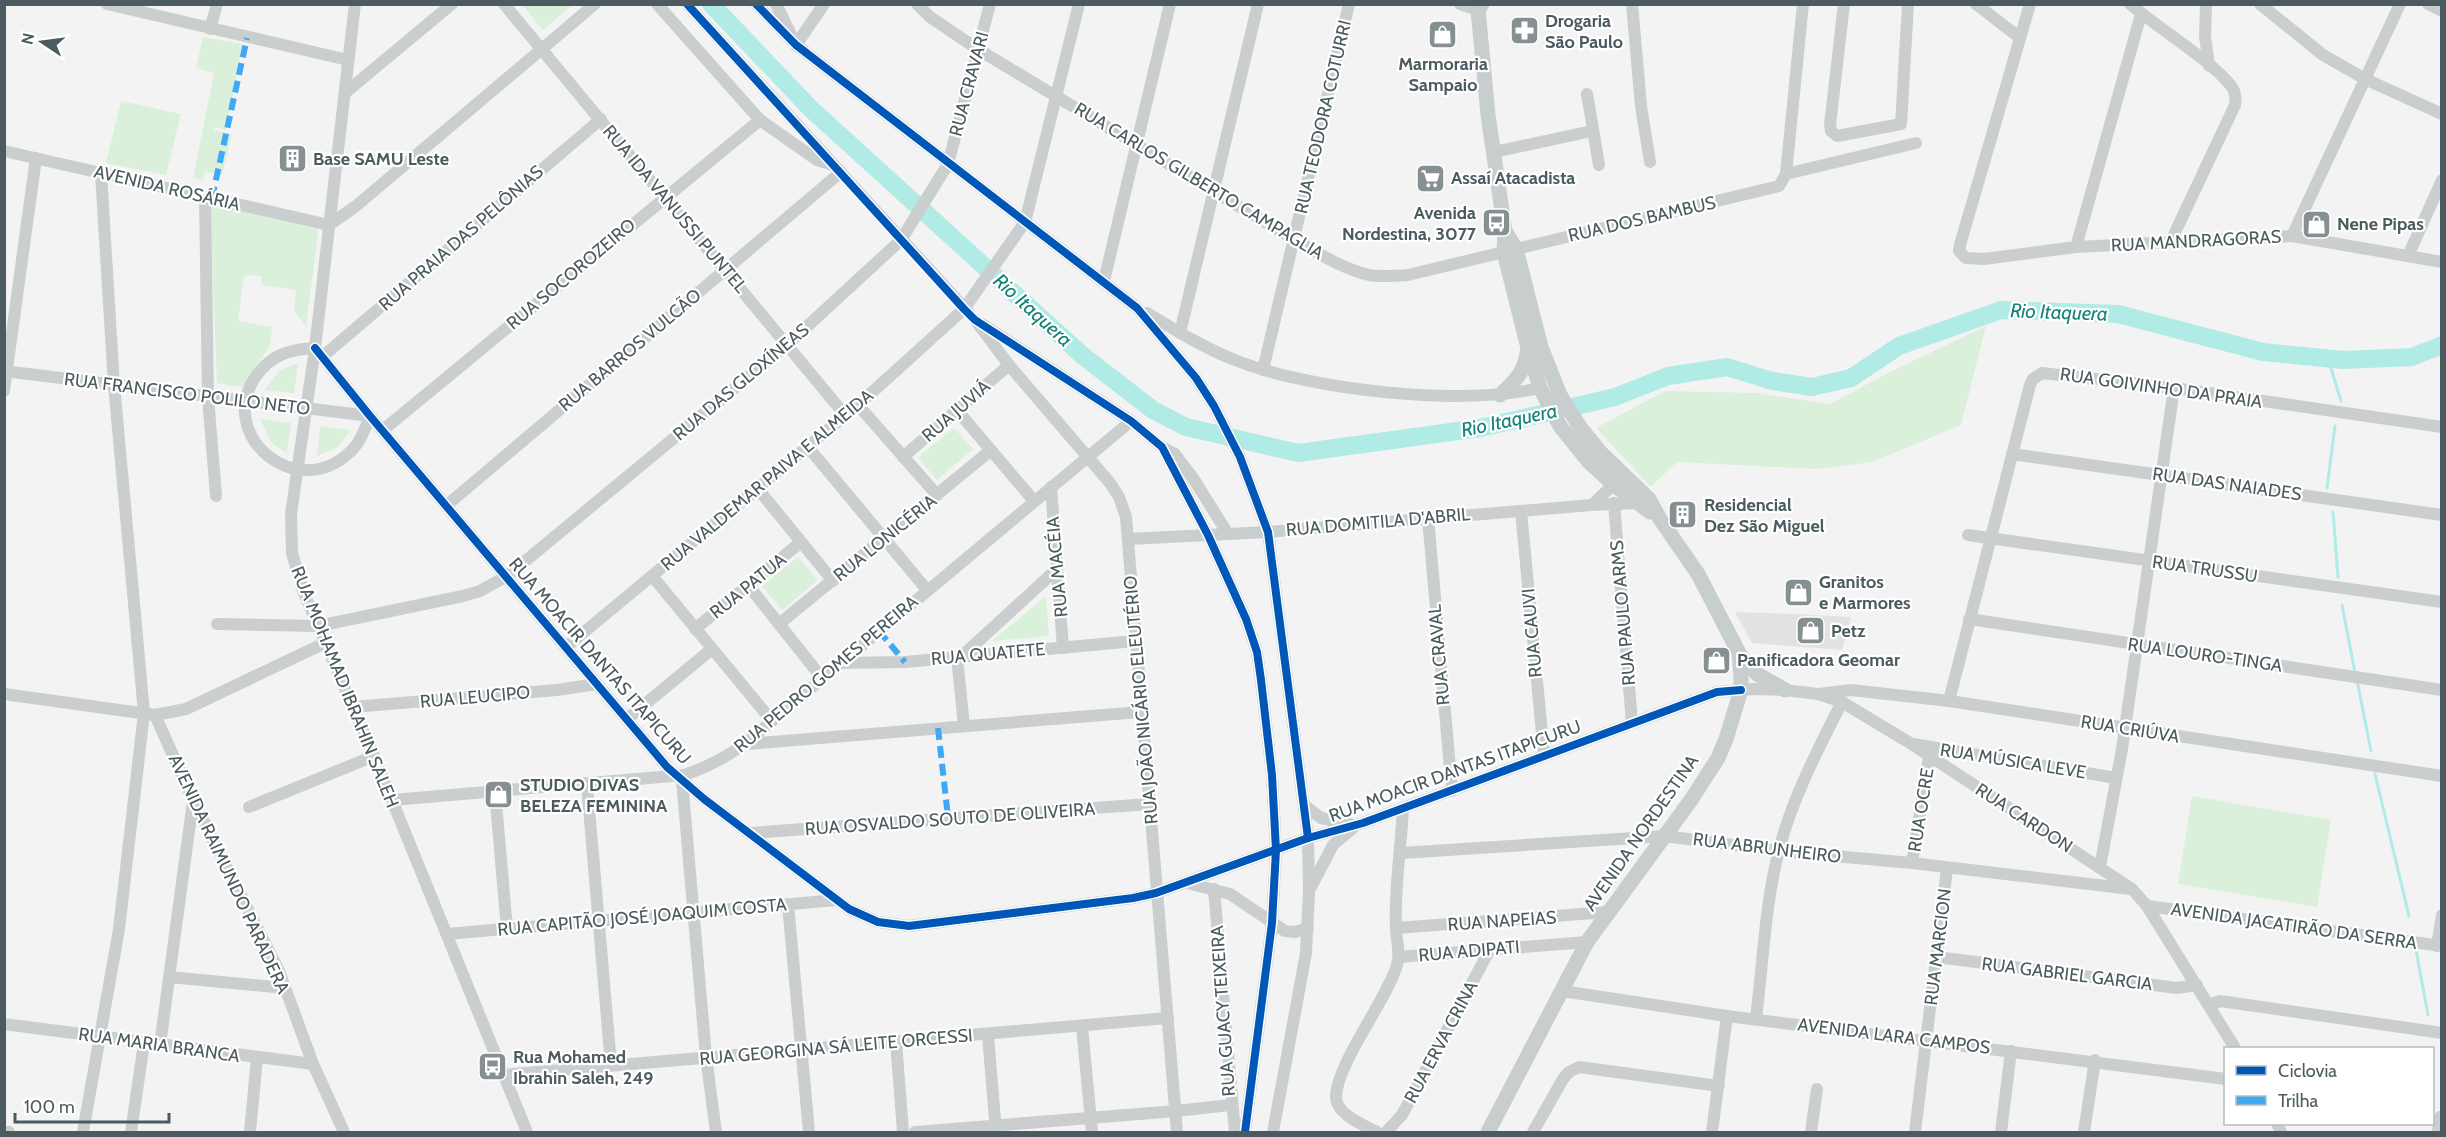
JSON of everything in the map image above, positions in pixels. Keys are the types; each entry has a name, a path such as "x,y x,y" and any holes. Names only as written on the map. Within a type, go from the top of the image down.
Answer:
{"main road":[{"name":"AVENIDA NORDESTINA","path":"1478,6 1505,231 1541,347 1551,394"},
{"name":"AVENIDA NORDESTINA","path":"1488,1132 1587,942 1665,836 1718,758 1740,690 1741,664 1739,653 1698,574 1649,500 1590,462 1551,394 1528,348 1510,250"},
{"path":"1500,394 1519,377 1527,360 1528,348"},
{"name":"AVENIDA NORDESTINA","path":"1619,480 1639,503 1660,519"},
{"path":"1739,653 1757,674 1785,690"}],"street":[{"path":"210,29 217,4"},
{"name":"RUA MOHAMAD IBRAHIN SALEH","path":"355,4 329,225 319,353 307,410 291,514 292,553 298,579 374,756 527,1132"},
{"path":"345,93 452,4"},
{"name":"RUA IDA VANUSSI PUNTEL","path":"504,4 845,415"},
{"path":"329,225 356,206 595,4"},
{"path":"657,4 760,120 817,160 837,168"},
{"path":"687,4 975,320 1131,421 1162,447 1175,454 1186,467 1228,534"},
{"path":"756,4 796,45 945,169 1025,222 1137,308 1217,352 1263,370 1314,382 1447,395 1551,394"},
{"path":"776,4 796,45"},
{"path":"796,45 824,4"},
{"name":"RUA CARLOS GILBERTO CAMPAGLIA","path":"917,4 930,17 979,50 1337,263 1369,274 1408,275 1510,250"},
{"name":"RUA CRAVARI","path":"945,169 990,4"},
{"name":"RUA VALDEMAR PAIVA E ALMEIDA","path":"566,647 858,405 964,309 1025,222 1058,97 1079,4"},
{"path":"1104,281 1170,4"},
{"path":"1180,333 1258,4"},
{"name":"RUA TEODORA COTURRI","path":"1263,370 1349,4"},
{"path":"1460,4 1478,6"},
{"path":"1632,4 1641,106 1650,162"},
{"path":"1803,4 1786,174 1916,143"},
{"path":"1844,4 1830,125 1831,131 1837,136 1901,124 1908,4"},
{"path":"1976,4 2020,38 2030,4"},
{"path":"2130,4 2209,66 2233,88 2235,105 2171,241"},
{"path":"2206,4 2205,36 2209,66"},
{"path":"2260,4 2323,55 2365,79 2442,114"},
{"path":"2292,236 2400,4"},
{"path":"2427,4 2442,11"},
{"path":"114,5 348,60"},
{"path":"2076,247 2141,14"},
{"name":"RUA MANDRAGORAS","path":"2020,38 1960,244 1959,251 1962,255 1974,260 2076,247 2292,236 2442,262"},
{"path":"1587,94 1599,165"},
{"name":"RUA PRAIA DAS PELÔNIAS","path":"319,353 601,119"},
{"name":"RUA SOCOROZEIRO","path":"383,430 760,120"},
{"path":"1494,152 1592,131"},
{"name":"AVENIDA ROSÁRIA","path":"4,151 329,225"},
{"path":"4,391 9,313 36,158"},
{"name":"RUA BARROS VULCÃO","path":"447,505 725,270 837,168"},
{"name":"RUA DAS GLOXÍNEAS","path":"217,624 318,626 463,596 480,591 507,576 788,344 901,240 945,169"},
{"path":"83,1132 119,929 149,714 114,384 101,174"},
{"name":"RUA DOS BAMBUS","path":"1510,250 1779,186 1786,174"},
{"path":"2408,256 2442,180"},
{"path":"205,197 208,397 216,496"},
{"path":"1137,308 1196,378 1214,406 1240,458 1268,531 1308,838 1309,891 1304,962 1273,1132"},
{"name":"RUA JOÃO NICÁRIO ELEUTÉRIO","path":"975,320 1009,365 1119,496 1126,517 1140,712 1177,1132"},
{"path":"319,353 296,348 278,355 262,367 252,383 246,402 248,425 258,447 276,462 298,470 318,470 336,464 352,451 363,435 370,416"},
{"name":"RUA MOACIR DANTAS ITAPICURU","path":"319,353 667,767 849,909 878,922 909,926 1122,900 1156,893 1308,838 1363,823 1717,692 1740,690"},
{"name":"RUA JUVIÁ","path":"903,457 1009,365"},
{"name":"RUA FRANCISCO POLILO NETO","path":"5,371 370,416"},
{"name":"RUA GOIVINHO DA PRAIA","path":"1949,701 2030,385 2033,379 2042,373 2174,388 2442,427"},
{"path":"2100,867 2125,728 2174,388"},
{"path":"858,405 937,495"},
{"path":"957,410 1034,501"},
{"name":"RUA PEDRO GOMES PEREIRA","path":"392,800 680,778 702,769 747,744 822,678 1131,421"},
{"path":"808,447 927,590"},
{"path":"1162,447 1208,535 1246,619 1257,652 1272,775 1276,850 1272,922 1245,1132"},
{"name":"RUA LONICÉRIA","path":"779,624 990,451"},
{"name":"RUA DAS NAIADES","path":"2012,454 2442,515"},
{"path":"1592,505 1619,480"},
{"name":"RUA MACÉIA","path":"1051,487 1063,648"},
{"path":"758,489 833,581"},
{"name":"RUA DOMITILA D'ABRIL","path":"1129,539 1228,534 1614,503 1639,503"},
{"name":"RUA PAULO ARMS","path":"1614,503 1632,723"},
{"name":"RUA CAUVI","path":"1521,511 1544,755"},
{"name":"RUA CRAVAL","path":"1428,518 1452,791"},
{"name":"RUA TRUSSU","path":"1968,535 2442,602"},
{"name":"RUA PATUA","path":"695,629 801,542"},
{"path":"964,726 959,657 1057,569"},
{"path":"653,577 772,721"},
{"path":"748,585 822,678"},
{"name":"RUA LOURO-TINGA","path":"1969,619 2442,690"},
{"name":"RUA QUATETE","path":"840,663 905,662 1135,641"},
{"path":"4,694 149,714 186,709 325,643"},
{"path":"627,719 712,649"},
{"name":"RUA LEUCIPO","path":"353,707 557,690 597,684"},
{"name":"RUA CARDON","path":"1740,690 1785,690 1818,694 1842,702 1910,743 2132,889 2147,906 2234,1047"},
{"name":"RUA CRIÚVA","path":"1818,694 1851,690 1949,701 2442,776"},
{"path":"1756,1018 1772,885 1779,851 1786,826 1803,785 1842,702"},
{"path":"747,744 1140,712"},
{"name":"AVENIDA RAIMUNDO PARADERA","path":"149,714 285,988 313,1064 344,1132"},
{"name":"RUA MÚSICA LEVE","path":"1910,743 2116,778"},
{"path":"249,807 374,756"},
{"name":"RUA OCRE","path":"1912,863 1929,757"},
{"path":"680,778 706,1057 716,1132"},
{"path":"587,785 611,1065"},
{"path":"495,792 507,929"},
{"path":"160,1045 193,800"},
{"name":"RUA OSVALDO SOUTO DE OLIVEIRA","path":"750,833 1149,804"},
{"path":"1304,805 1321,818 1332,822 1363,823"},
{"path":"1399,957 1395,928 1402,809"},
{"path":"1309,891 1333,845 1343,835 1363,823"},
{"name":"RUA ABRUNHEIRO","path":"1401,853 1665,836 1779,851 1912,863 1947,869 2132,889"},
{"name":"RUA MARCION","path":"1915,1132 1947,869"},
{"path":"1186,883 1214,889 1241,899 1289,932 1308,927"},
{"name":"RUA GUACY TEIXEIRA","path":"1214,889 1234,1132"},
{"name":"RUA CAPITÃO JOSÉ JOAQUIM COSTA","path":"447,934 837,900"},
{"path":"788,905 809,1132"},
{"name":"AVENIDA JACATIRÃO DA SERRA","path":"2147,906 2439,946"},
{"name":"RUA NAPEIAS","path":"1395,928 1608,912"},
{"path":"2439,946 2442,915"},
{"name":"RUA ADIPATI","path":"1377,1132 1344,1112 1336,1099 1339,1082 1394,973 1399,957 1587,942"},
{"name":"RUA ERVA CRINA","path":"1386,1132 1402,1115 1490,949"},
{"name":"RUA GABRIEL GARCIA","path":"1938,957 2177,988 2197,985"},
{"path":"169,977 285,988"},
{"name":"AVENIDA LARA CAMPOS","path":"1562,991 1727,1016 2224,1078"},
{"path":"2209,1005 2220,1001 2442,1033"},
{"path":"1712,1132 1727,1016"},
{"name":"RUA GEORGINA SÁ LEITE ORCESSI","path":"503,1074 988,1035 1168,1018"},
{"name":"RUA MARIA BRANCA","path":"4,1024 313,1064"},
{"path":"1082,1027 1092,1132"},
{"path":"988,1035 996,1129"},
{"path":"130,1132 144,1042"},
{"path":"896,1042 903,1132"},
{"path":"2001,1132 2011,1051"},
{"path":"250,1132 257,1058"},
{"path":"2084,1132 2095,1060"},
{"path":"1533,1132 1563,1079 1569,1072 1579,1067 1719,1086"},
{"path":"1810,1132 1817,1089"},
{"path":"915,1132 996,1129 1230,1104"},
{"path":"2438,1117 2438,1132"},
{"path":"4,1132 9,1132"}],"shaded area":[{"path":"1735,612 1851,617 1842,650 1752,643"}],"green space":[{"path":"522,5 572,5 543,30"},
{"path":"203,37 243,44 226,130 215,127 214,130 232,134 222,175 205,172 203,180 193,178 214,73 196,68"},
{"path":"121,101 181,114 166,175 106,163"},
{"path":"210,204 319,226 306,326 294,311 296,290 262,285 261,276 244,275 238,321 272,327 270,346 253,371 246,388 217,383"},
{"path":"1986,326 1961,425 1872,462 1816,469 1677,462 1651,487 1596,428 1665,391 1756,393 1830,404"},
{"path":"298,363 294,393 265,390 279,371"},
{"path":"260,419 291,423 287,453 271,442"},
{"path":"320,426 351,430 338,447 317,456"},
{"path":"954,428 973,449 937,480 918,457"},
{"path":"798,557 818,580 782,610 762,586"},
{"path":"1046,596 1049,636 992,641"},
{"path":"2192,796 2331,820 2317,907 2178,884"}],"waterway":[{"name":"Rio Itaquera","path":"711,4 811,109 1083,356 1153,410 1186,427 1298,453 1480,428 1615,397 1668,376 1727,367 1772,381 1812,387 1851,378 1899,346 2001,310 2118,314 2263,352 2343,360 2412,357 2442,345"},
{"path":"2328,358 2341,401"},
{"path":"2327,488 2335,426"},
{"path":"2333,512 2338,577"},
{"path":"2342,605 2355,673"},
{"path":"2357,680 2371,751"},
{"path":"2375,774 2409,916"},
{"path":"2416,950 2428,1015"}],"marked path":[{"path":"212,198 247,38"},
{"path":"879,631 905,662"},
{"path":"938,728 948,817"}],"cycle path":[{"path":"687,4 975,320 1131,421 1162,447 1208,535 1246,619 1257,652 1272,775 1276,850 1272,923 1245,1132"},
{"path":"756,4 796,45 1137,308 1196,378 1214,406 1240,457 1268,532 1308,838"},
{"path":"315,348 667,767 704,799 849,909 878,922 909,926 1133,898 1156,893 1308,838 1363,823 1717,692 1741,690"}],"place":[{"name":"Drogaria São Paulo","path":"1524,31"},
{"name":"Marmoraria Sampaio","path":"1443,35"},
{"name":"Base SAMU Leste","path":"292,159"},
{"name":"Assaí Atacadista","path":"1430,178"},
{"name":"Avenida Nordestina, 3077","path":"1497,223"},
{"name":"Nene Pipas","path":"2316,224"},
{"name":"Residencial Dez São Miguel","path":"1683,515"},
{"name":"Granitos e Marmores","path":"1798,592"},
{"name":"Petz","path":"1810,631"},
{"name":"Panificadora Geomar","path":"1716,660"},
{"name":"STUDIO DIVAS BELEZA FEMININA","path":"499,795"},
{"name":"Rua Mohamed Ibrahin Saleh, 249","path":"492,1067"}]}
